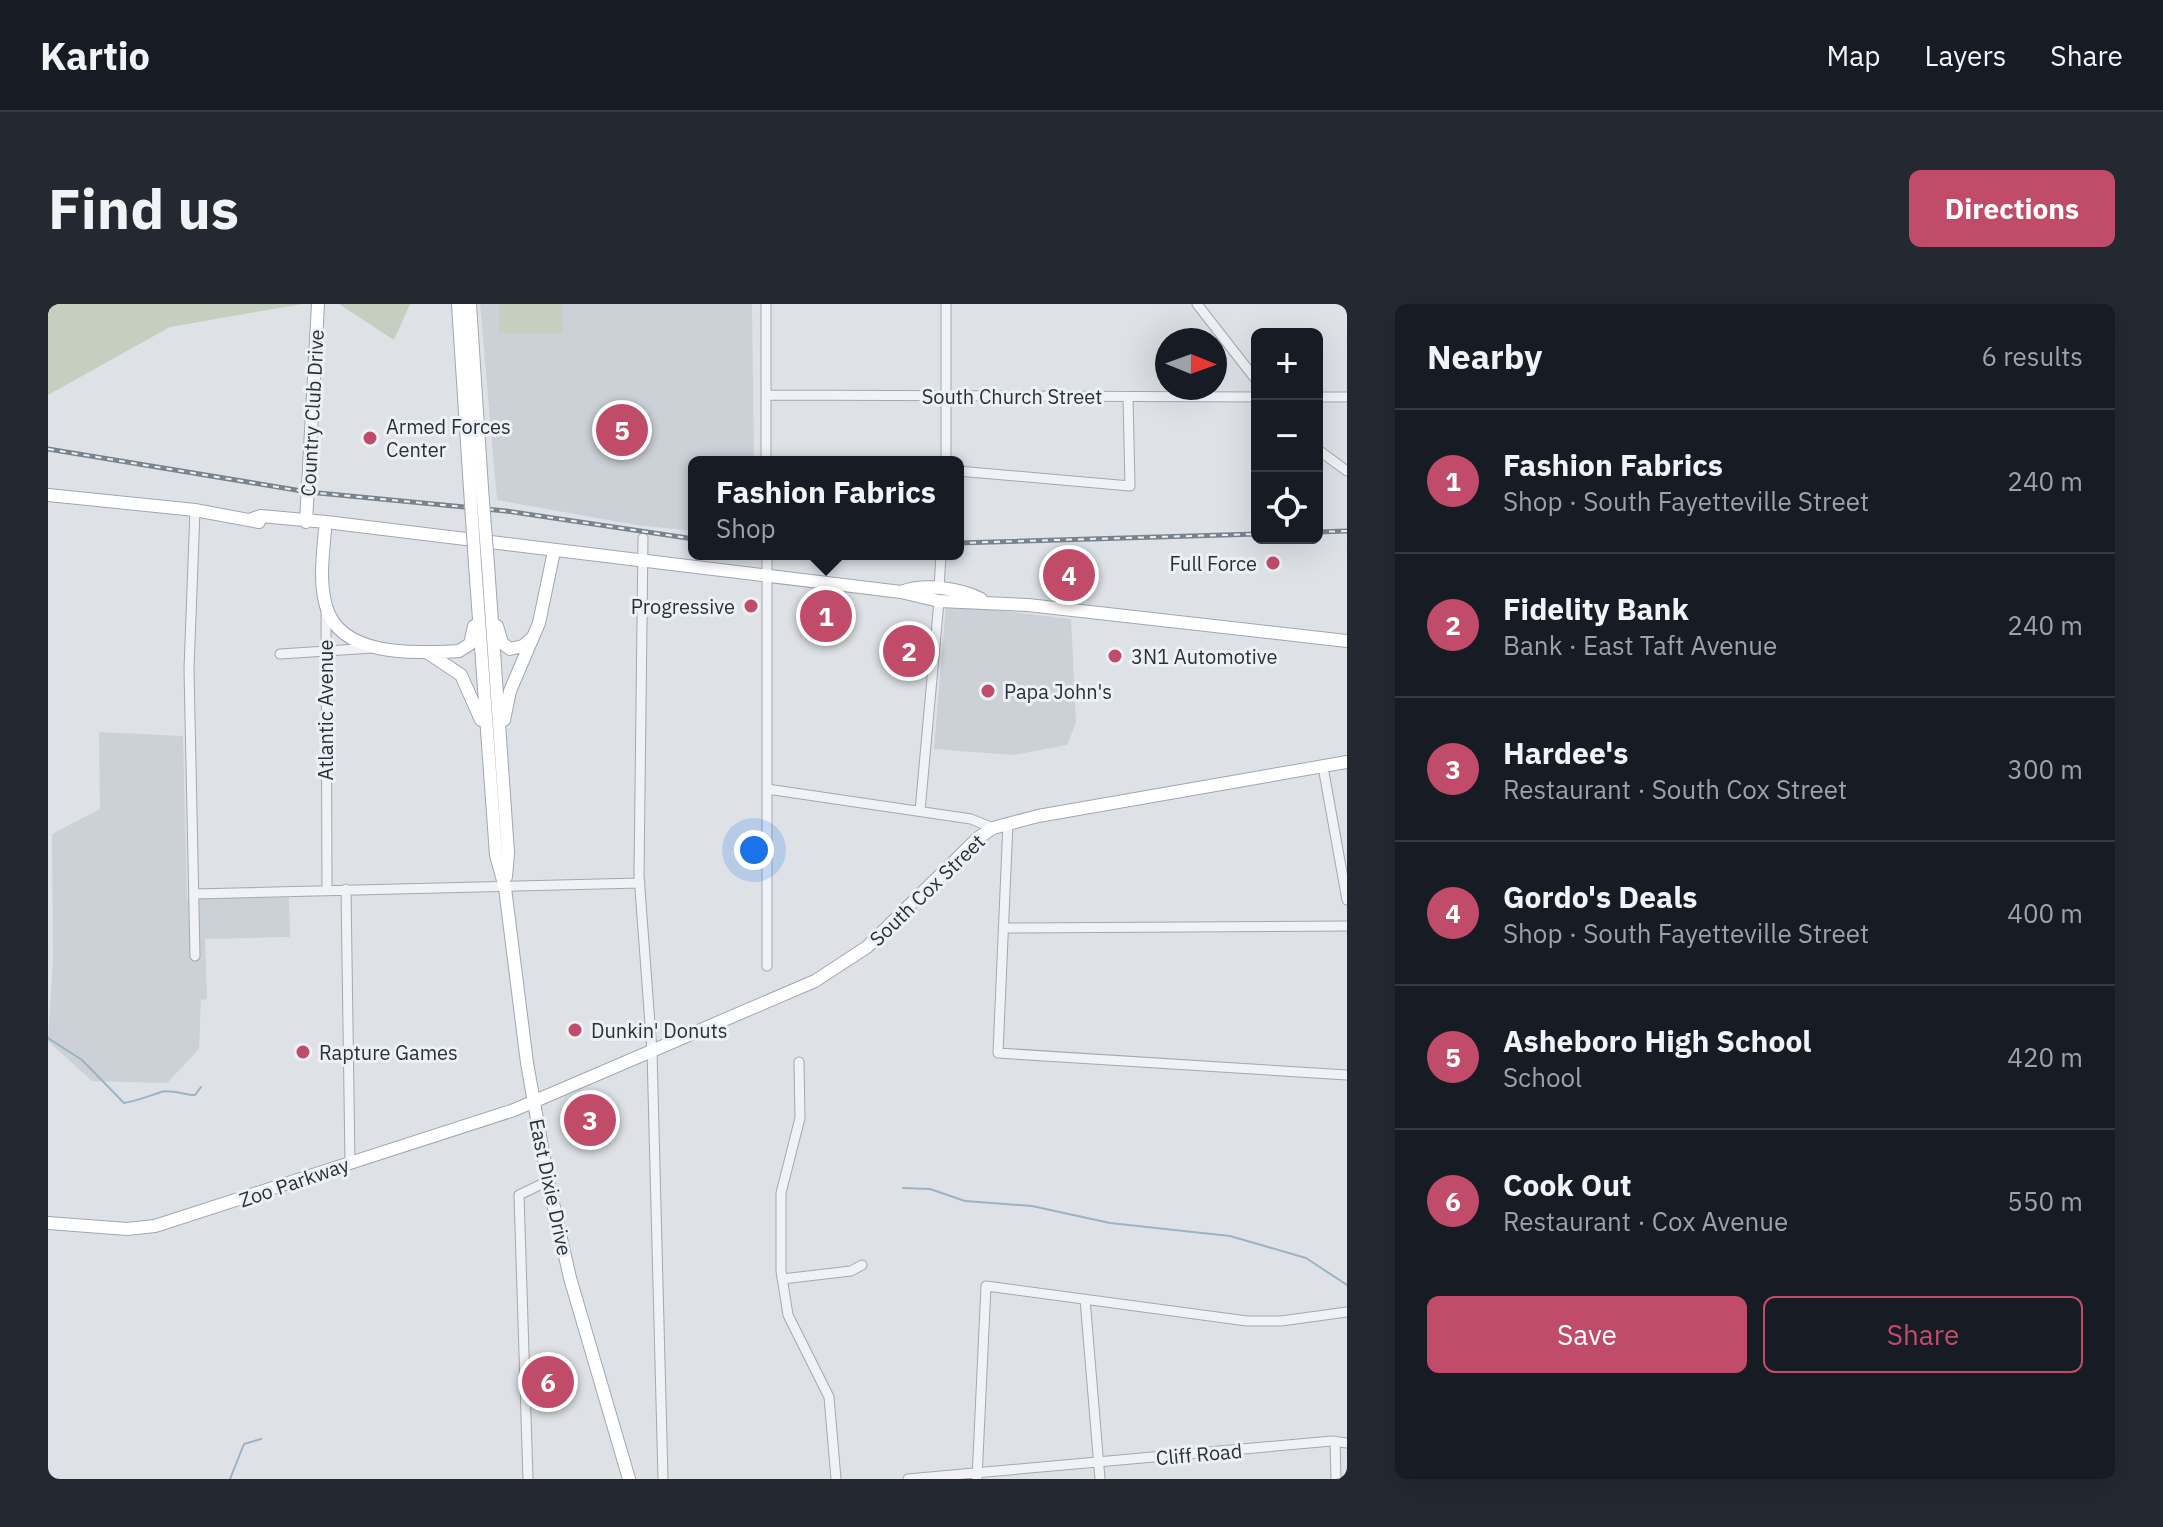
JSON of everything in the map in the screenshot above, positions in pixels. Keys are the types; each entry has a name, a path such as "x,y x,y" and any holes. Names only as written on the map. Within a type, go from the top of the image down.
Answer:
{"main road":[{"name":"Country Club Drive","path":"306,522 318,304"},
{"path":"458,304 476,488"},
{"path":"470,304 476,488"},
{"name":"East Dixie Drive","path":"476,488 482,565 490,604 494,747"},
{"path":"48,495 195,510 325,530 364,534 371,530"},
{"path":"252,519 261,516 456,540 591,552 598,557"},
{"name":"Atlantic Avenue","path":"325,530 322,575 326,606"},
{"path":"456,540 463,545 553,556 590,560 598,557 905,593 914,586 939,595 1347,641"},
{"path":"494,747 510,691 534,636 553,556"},
{"name":"East Dixie Drive","path":"482,565 477,596 508,853 505,888 534,1101 570,1278 629,1479"},
{"path":"326,606 343,632 373,648 422,651 467,648 472,638 477,596"},
{"path":"490,604 504,646 517,649 534,636"},
{"path":"422,651 443,660 461,675 494,747"},
{"name":"South Cox Street","path":"534,1101 830,974 867,947 968,847 993,828 1347,762"},
{"name":"Zoo Parkway","path":"48,1223 127,1229 155,1226 534,1101"}],"street":[{"path":"766,304 766,456"},
{"path":"946,304 946,456"},
{"path":"1197,304 1251,373"},
{"name":"South Church Street","path":"766,395 1251,397"},
{"path":"964,472 1130,486 1128,397"},
{"path":"1323,397 1347,397"},
{"path":"1323,453 1347,471"},
{"path":"195,510 189,669 195,956"},
{"path":"643,538 640,883 652,1051 663,1479"},
{"path":"767,560 767,966"},
{"path":"920,811 941,560"},
{"name":"Atlantic Avenue","path":"326,606 327,889"},
{"path":"280,654 373,648"},
{"path":"1323,767 1347,900"},
{"path":"767,789 971,819 993,828"},
{"path":"1008,823 998,1053 1347,1075"},
{"path":"195,894 640,883"},
{"path":"346,889 350,1163"},
{"path":"1004,928 1347,926"},
{"path":"799,1062 800,1118 781,1193 782,1279 788,1315 829,1397 836,1479"},
{"path":"528,1479 519,1195 548,1181"},
{"path":"782,1279 851,1271 862,1265"},
{"path":"977,1477 986,1286 1247,1321 1344,1315"},
{"path":"1085,1299 1100,1479"},
{"path":"1335,1441 1336,1479"},
{"name":"Cliff Road","path":"908,1479 977,1477 1335,1441 1347,1443"}],"shaded area":[{"path":"480,304 752,304 754,456 688,456 688,530 636,525 497,500"},
{"path":"946,604 1071,619 1076,723 1067,745 1013,755 934,749"},
{"path":"99,732 183,736 187,899 289,897 290,937 205,939 207,999 201,1000 199,1049 167,1083 92,1081 48,1041 53,960 52,834 100,809"}],"green space":[{"path":"48,304 302,304 170,327 48,395"},
{"path":"339,304 410,304 394,340"},
{"path":"499,304 562,304 563,333 499,333"}],"waterway":[{"path":"48,1038 82,1060 124,1103 165,1091 195,1095 201,1087"},
{"path":"903,1188 930,1189 965,1201 1032,1206 1110,1223 1230,1236 1306,1258 1347,1285"},
{"path":"230,1479 244,1444 261,1439"}],"railway":[{"path":"48,449 308,492 506,511 688,538"},
{"path":"1323,532 1347,531"},
{"path":"964,543 1251,534"}],"place":[{"name":"Asheboro High School","path":"622,430"},
{"name":"Armed Forces Center","path":"370,438"},
{"name":"Full Force","path":"1273,563"},
{"name":"Gordo's Deals","path":"1069,575"},
{"name":"Progressive","path":"751,606"},
{"name":"Fashion Fabrics","path":"826,616"},
{"name":"Fidelity Bank","path":"909,651"},
{"name":"3N1 Automotive","path":"1115,656"},
{"name":"Papa John's","path":"988,691"},
{"name":"Dunkin' Donuts","path":"575,1030"},
{"name":"Rapture Games","path":"303,1052"},
{"name":"Hardee's","path":"590,1120"},
{"name":"Cook Out","path":"548,1382"}]}
